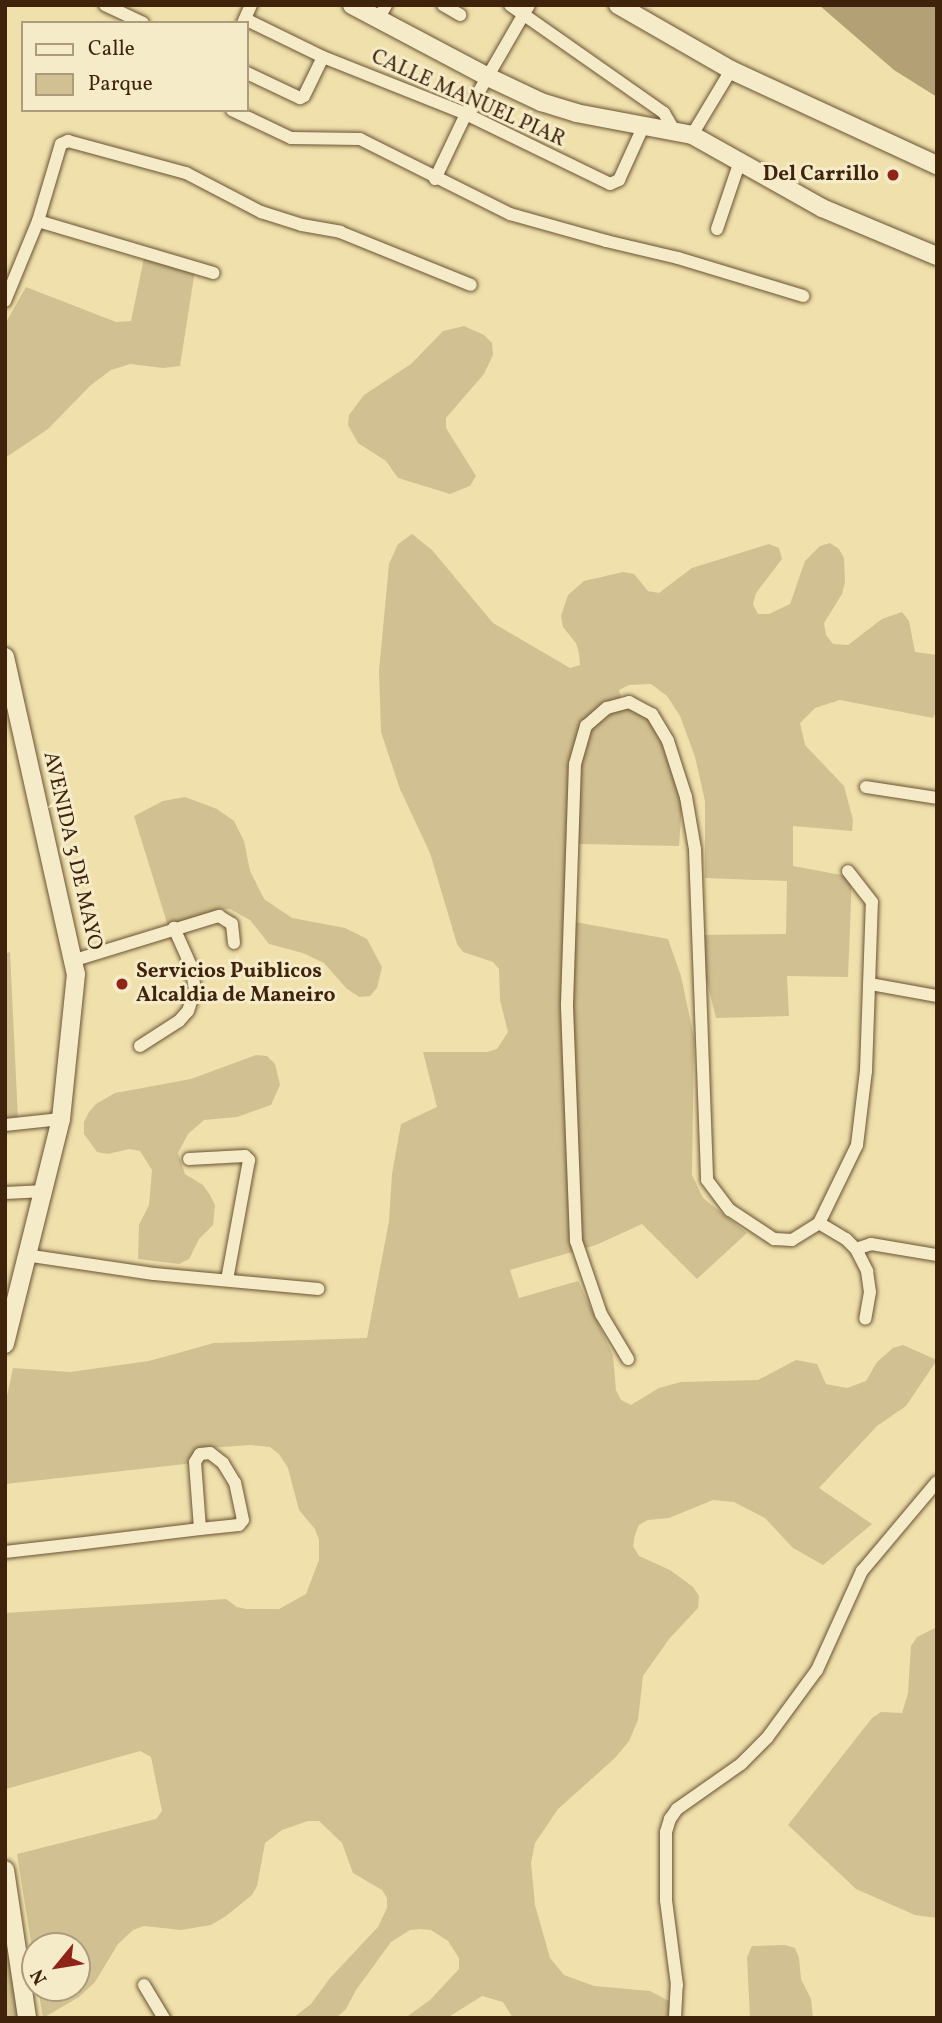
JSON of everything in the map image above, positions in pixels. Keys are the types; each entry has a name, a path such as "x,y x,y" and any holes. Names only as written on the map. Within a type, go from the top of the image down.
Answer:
{"street":[{"path":"105,5 139,21"},
{"name":"CALLE MANUEL PIAR","path":"244,21 251,5"},
{"path":"443,5 460,15"},
{"path":"510,5 526,10 664,113 674,130"},
{"path":"618,5 731,70 937,165"},
{"path":"369,9 488,77 541,102 576,113 692,135 739,164 822,208 937,256"},
{"path":"435,179 466,114 526,10"},
{"name":"CALLE MANUEL PIAR","path":"248,23 323,57 466,114 610,184 619,180 644,125"},
{"path":"248,73 300,98 304,96 323,57"},
{"path":"692,135 731,70"},
{"path":"236,112 291,138 360,139 435,179 510,214 606,242 678,258 803,296"},
{"path":"5,301 38,221 61,144 68,141 186,173 261,212 302,225 340,232 471,285"},
{"path":"717,229 739,164"},
{"path":"38,221 213,273"},
{"name":"AVENIDA 3 DE MAYO","path":"5,657 8,680 75,960 61,1119 5,1344"},
{"path":"628,1359 601,1314 576,1241 567,1004 575,764 586,726 607,708 629,702 658,721 676,763 692,826 707,1180 730,1210 774,1239 792,1240 818,1223 857,1145 866,1071 872,902 868,892 848,871"},
{"path":"866,787 937,798"},
{"path":"75,960 219,916 232,924 234,943"},
{"path":"140,1046 179,1021 188,1011 195,990 191,965 174,928"},
{"path":"870,984 937,996"},
{"path":"5,1125 61,1119"},
{"path":"189,1159 245,1156 249,1160 227,1280"},
{"path":"5,1193 45,1191"},
{"path":"818,1223 846,1239 856,1249 867,1271 870,1292 865,1319"},
{"path":"856,1249 871,1244 937,1255"},
{"path":"25,1255 154,1274 318,1289"},
{"path":"5,1552 239,1525 243,1520 234,1483 223,1463 210,1453 200,1454 195,1462 200,1529"},
{"path":"675,2018 677,1985 666,1900 666,1840 670,1819 677,1809 741,1764 767,1738 817,1670 862,1571 937,1482"},
{"path":"5,1870 28,2015"},
{"path":"144,1985 164,2018"}],"green space":[{"path":"144,258 195,270 180,366 163,368 130,364 111,370 91,385 48,429 5,458 5,324 26,287 116,322 131,321"},
{"path":"464,326 484,335 492,343 493,355 484,374 446,418 446,428 476,476 470,486 450,494 398,478 386,461 358,443 348,425 349,415 364,395 411,364 443,331"},
{"path":"412,534 432,550 493,623 570,668 580,665 579,654 576,643 563,627 561,616 568,595 584,581 623,572 634,574 648,591 659,593 692,568 769,544 779,548 782,559 756,593 753,604 758,614 769,614 790,604 805,561 820,546 830,543 839,549 844,558 845,582 842,594 824,623 826,635 833,644 848,645 882,619 902,612 909,621 915,652 937,655 937,710 933,718 840,700 815,708 800,723 805,745 844,786 853,820 852,831 793,826 793,866 852,877 848,977 787,976 789,1016 716,1018 702,961 700,935 786,934 787,881 705,878 705,801 695,757 680,716 667,696 651,684 629,685 619,690 622,701 651,719 658,728 682,803 679,846 579,844 575,922 668,939 681,976 694,1038 692,1175 703,1198 747,1233 697,1279 642,1224 596,1245 510,1270 519,1298 578,1281 613,1355 616,1390 621,1400 631,1405 659,1388 681,1382 758,1380 796,1360 817,1364 826,1384 847,1388 866,1381 877,1362 893,1348 903,1345 937,1360 906,1406 877,1426 819,1488 872,1524 823,1565 793,1548 765,1518 734,1502 713,1500 669,1518 648,1520 639,1525 635,1535 633,1546 639,1556 670,1570 693,1587 699,1596 698,1608 669,1639 643,1676 638,1720 629,1741 615,1758 558,1809 535,1843 531,1863 535,1905 550,1958 564,1975 594,1986 650,1991 669,2001 680,2018 513,2018 503,2002 482,1996 447,2018 405,2018 430,2000 459,1969 459,1958 448,1941 431,1930 420,1929 410,1930 391,1942 356,1990 346,2009 336,2018 293,2018 311,2004 330,1978 378,1927 387,1908 387,1898 382,1890 353,1873 342,1843 319,1821 308,1821 282,1830 265,1843 257,1886 252,1895 226,1916 211,1925 181,1930 144,1926 133,1930 118,1944 91,1986 91,1932 29,1932 17,1854 156,1819 162,1811 151,1757 140,1751 6,1789 5,1613 226,1599 237,1607 247,1609 279,1609 306,1594 319,1560 319,1540 315,1529 299,1510 288,1468 279,1454 270,1447 250,1445 196,1449 194,1463 5,1484 5,1405 13,1368 70,1372 149,1361 214,1343 367,1338 389,1221 392,1174 401,1124 437,1107 423,1052 487,1052 497,1049 508,1032 500,1000 499,969 493,962 463,952 457,944 430,853 400,789 381,732 379,671 389,564 398,544"},
{"path":"185,797 217,809 234,821 244,841 250,871 264,899 292,918 345,928 367,939 382,967 377,988 370,996 359,997 346,988 324,963 303,953 269,944 250,920 230,909 220,909 168,926 134,816 163,801"},
{"path":"10,952 18,1120 5,1121 5,954"},
{"path":"256,1055 267,1056 275,1064 280,1085 271,1105 237,1117 204,1120 188,1134 178,1153 185,1174 203,1185 215,1205 213,1225 199,1239 189,1259 179,1264 138,1259 139,1225 149,1205 152,1170 140,1151 129,1149 108,1154 97,1152 84,1134 84,1122 89,1112 96,1104 115,1093 191,1079"},
{"path":"937,1627 937,1918 915,1915 856,1889 788,1825 872,1718 881,1712 902,1713 908,1693 911,1646 917,1637"},
{"path":"5,1916 20,2018 5,2018"},
{"path":"785,1945 795,1948 799,1958 801,1979 811,1999 813,2018 750,2018 747,1957 752,1946"},
{"path":"40,2002 70,2002 43,2018"}],"shaded area":[{"path":"819,5 937,5 937,97 894,70"}],"place":[{"name":"Del Carrillo","path":"893,175"},
{"name":"Servicios Puiblicos Alcaldia de Maneiro","path":"122,984"}]}
